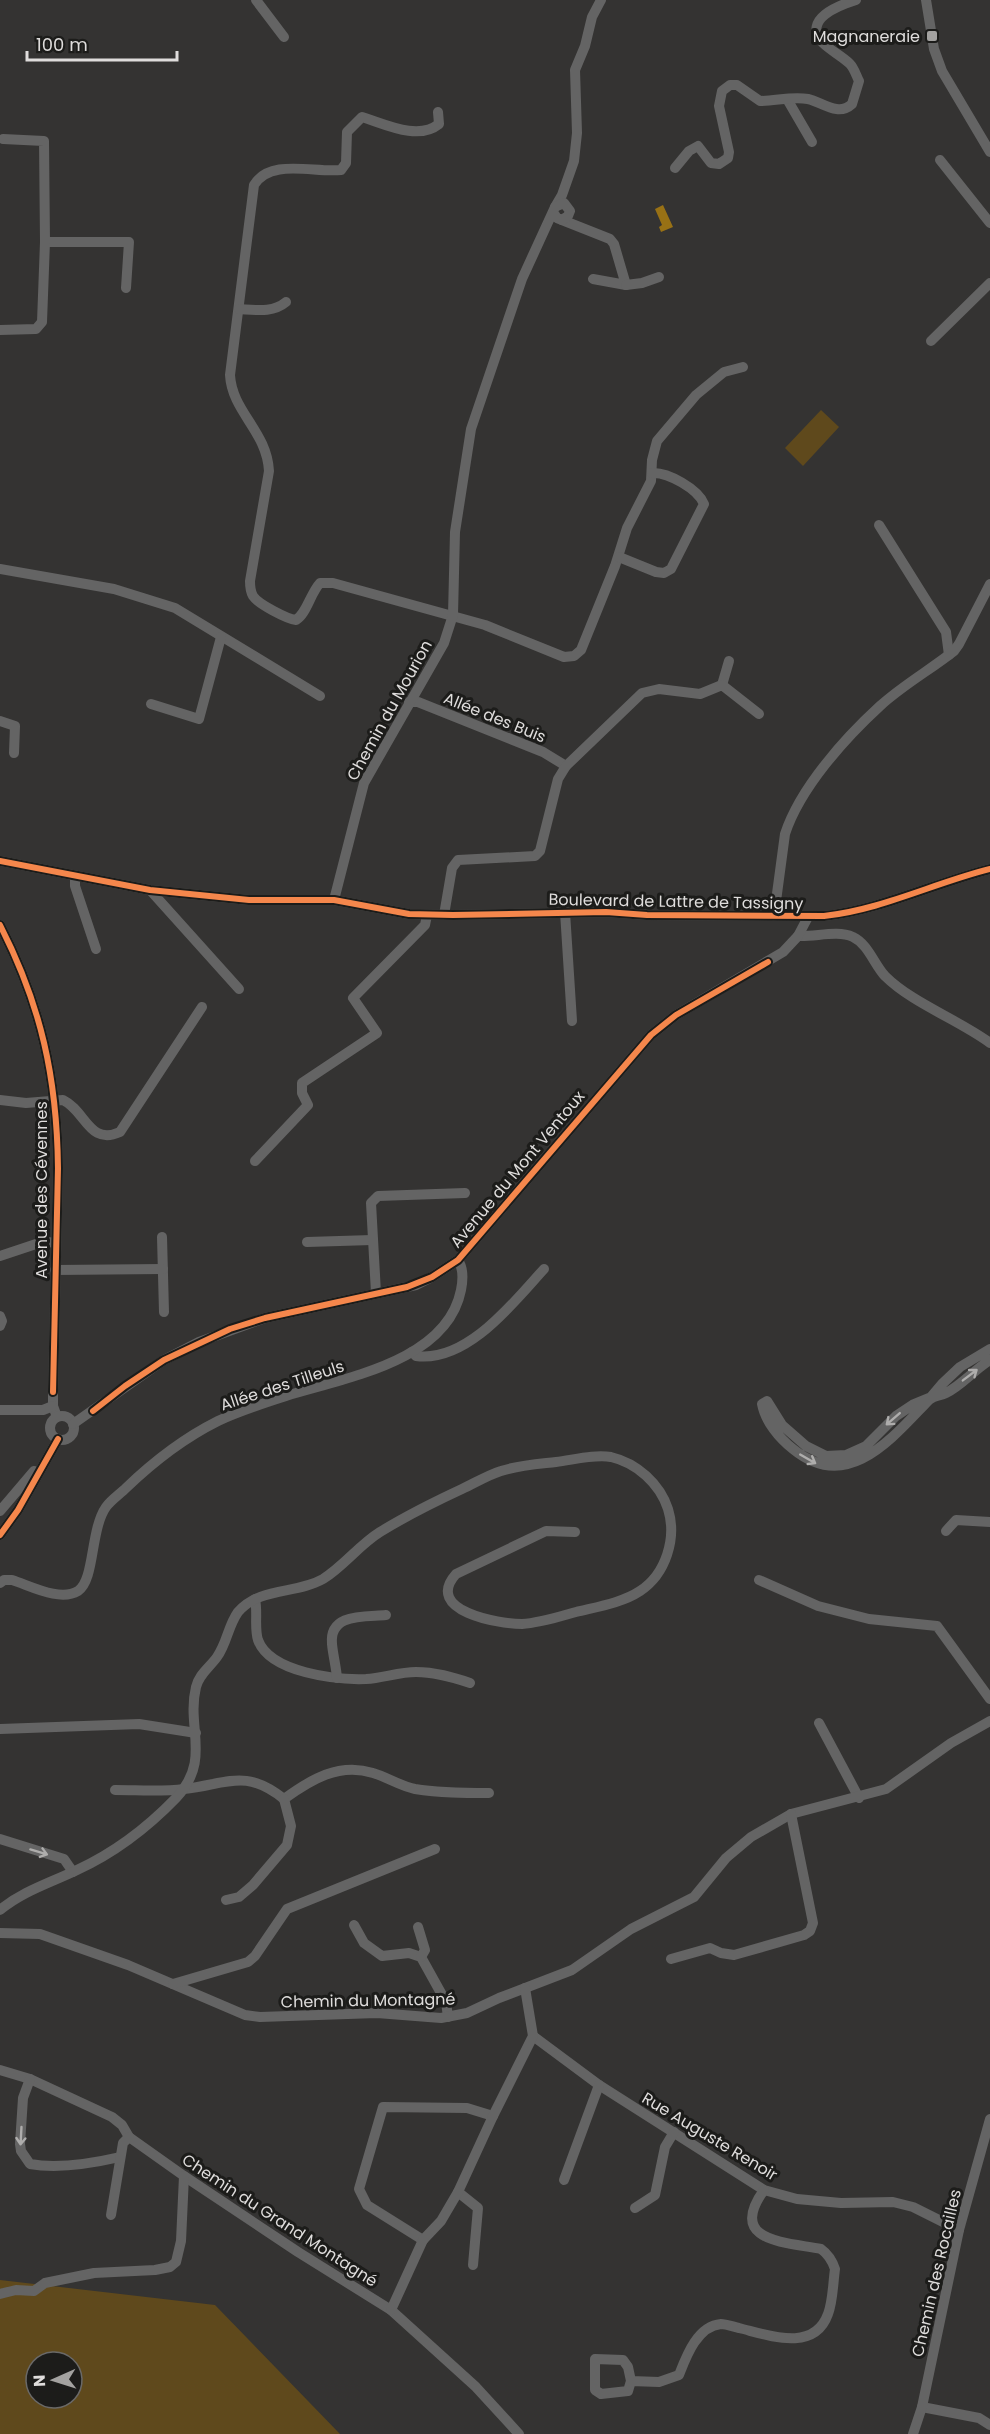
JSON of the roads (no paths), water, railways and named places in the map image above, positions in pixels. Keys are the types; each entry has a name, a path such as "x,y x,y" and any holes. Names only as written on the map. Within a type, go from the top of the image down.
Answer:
{"street":[{"path":"256,0 284,37"},
{"name":"Chemin du Mourion","path":"334,900 364,783 444,643 453,615 455,532 471,429 522,279 548,224 561,212 574,161 577,133 574,70 585,46 592,17 601,0"},
{"path":"675,168 689,151 698,146 711,163 719,164 728,158 729,152 719,106 724,88 730,85 737,85 760,101 776,98 810,99 836,110 843,110 852,105 859,81 851,65 821,41 818,25 823,14 836,6 856,0"},
{"path":"926,0 934,49 942,71 990,152"},
{"path":"787,99 812,142"},
{"path":"438,112 439,124 431,130 415,132 362,117 347,132 346,164 341,170 276,169 260,176 252,190 231,384 237,400 262,440 268,455 269,471 250,581 253,595 285,617 296,620 300,617 312,592 320,583 333,583 453,615 485,625 564,657 574,656 581,650 619,557 627,528 651,481 657,441 696,395 724,372 743,368"},
{"path":"0,330 36,329 42,322 45,242 44,141 3,139"},
{"path":"940,160 990,223"},
{"path":"561,212 610,239 614,244 626,285"},
{"path":"45,242 129,242 126,288"},
{"path":"593,279 626,285 642,283 659,277"},
{"path":"931,341 990,283"},
{"path":"239,309 268,310 279,308 286,302"},
{"path":"619,557 656,572 664,573 671,569 704,504 701,495 667,474 652,473"},
{"path":"879,525 946,632 949,655"},
{"path":"0,569 114,589 175,608 320,696"},
{"path":"774,916 785,834 789,821 812,783 843,743 880,706 949,655 959,644 990,584"},
{"path":"151,704 199,718 221,637"},
{"path":"722,685 729,661"},
{"path":"722,685 759,714"},
{"path":"444,915 452,868 458,860 535,856 540,851 558,779 566,766 642,693 659,689 700,694 722,685"},
{"name":"Allée des Buis","path":"409,702 418,702 543,752 566,766"},
{"path":"0,721 15,726 14,753"},
{"name":"Boulevard de Lattre de Tassigny","path":"0,861 150,890 249,900 334,900 396,912 427,915 565,912 774,916 842,914 990,869"},
{"path":"75,876 75,886 96,949"},
{"path":"150,890 239,989"},
{"path":"565,912 572,1021"},
{"path":"255,1161 308,1105 302,1093 303,1083 377,1033 353,998 425,925 427,915"},
{"name":"Avenue du Mont Ventoux","path":"73,1424 164,1360 199,1342 265,1318 416,1285 458,1260 651,1035 676,1016 776,957 798,936 808,916"},
{"name":"Avenue des Cévennes","path":"0,925 24,975 38,1013 51,1065 58,1156 53,1406 57,1417"},
{"name":"Boulevard de Lattre de Tassigny","path":"798,936 852,937 864,946 875,964 892,983 990,1042"},
{"path":"0,1100 26,1103 67,1101 99,1135 110,1137 120,1132 201,1007"},
{"path":"978,1034 990,1034"},
{"path":"375,1293 371,1203 378,1196 465,1193"},
{"path":"162,1237 164,1312"},
{"path":"307,1242 372,1240"},
{"path":"0,1256 39,1243 56,1242"},
{"name":"Allée des Tilleuls","path":"0,1583 4,1580 12,1580 66,1595 80,1590 90,1573 97,1525 107,1506 166,1454 189,1437 219,1421 286,1396 360,1375 412,1352 440,1329 454,1309 459,1297 462,1275 458,1260"},
{"path":"55,1270 163,1269"},
{"name":"Allée des Tilleuls","path":"412,1352 416,1356 431,1356 459,1347 471,1340 509,1308 544,1269"},
{"path":"0,1316 2,1321 0,1326"},
{"path":"990,1349 960,1367 942,1384 931,1397 917,1415 879,1448 863,1459 840,1466 818,1464 795,1451 768,1420 762,1404 767,1401 782,1425 806,1446 820,1454 846,1455 866,1446 896,1416 914,1404 931,1397 945,1394 990,1360"},
{"path":"0,1410 43,1410 53,1406"},
{"path":"57,1417 69,1418 73,1424 72,1435 66,1439 58,1439 52,1434 51,1426 57,1417"},
{"path":"0,1535 18,1510 58,1439"},
{"path":"0,1910 22,1894 73,1872 133,1838 183,1790 190,1779 196,1758 197,1684 220,1652 236,1615 249,1602 319,1581 333,1572 364,1543 392,1525 499,1472 523,1465 609,1457 640,1470 652,1482 668,1508 671,1545 667,1557 654,1578 640,1591 618,1601 549,1619 525,1624 479,1617 463,1611 450,1596 449,1586 456,1574 546,1531 575,1532"},
{"path":"0,1511 47,1458"},
{"path":"946,1531 957,1520 990,1522"},
{"path":"759,1580 828,1608 869,1619 937,1626 990,1698"},
{"path":"255,1599 258,1640 268,1653 293,1668 337,1678 368,1679 399,1673 429,1672 470,1683"},
{"path":"337,1678 331,1644 332,1629 339,1622 356,1617 386,1615"},
{"name":"Chemin du Montagné","path":"0,1934 40,1934 128,1965 245,2015 260,2017 377,2013 448,2017 467,2013 572,1970 631,1929 694,1897 726,1858 751,1837 791,1814 859,1798 886,1789 951,1743 990,1721"},
{"path":"0,1729 139,1724 196,1733"},
{"path":"819,1724 859,1798"},
{"path":"284,1799 324,1773 349,1770 372,1772 413,1788 441,1792 489,1793"},
{"path":"115,1790 183,1790 226,1780 243,1779 268,1786 284,1799 291,1826 287,1845 253,1885 239,1897 226,1900"},
{"path":"671,1959 710,1948 734,1955 804,1935 810,1931 813,1923 791,1814"},
{"path":"0,1839 64,1859 73,1872"},
{"path":"173,1984 248,1962 255,1956 287,1909 435,1849"},
{"path":"354,1924 364,1943 382,1956 409,1953 421,1957 446,2002 448,2017"},
{"path":"418,1927 425,1950 421,1957"},
{"path":"391,2310 423,2240 441,2221 458,2192 533,2036 525,1988"},
{"name":"Rue Auguste Renoir","path":"533,2036 599,2085 764,2190 797,2199 841,2203 893,2202 913,2207 959,2230"},
{"name":"Chemin du Grand Montagné","path":"0,2070 30,2079 101,2110 122,2125 129,2137 184,2176 298,2252 391,2310 476,2387 519,2434"},
{"path":"30,2079 23,2098 20,2144 21,2151 30,2164 89,2164 120,2157"},
{"path":"564,2180 599,2085"},
{"path":"423,2240 367,2205 359,2189 383,2107 467,2108 493,2116"},
{"name":"Chemin des Rocailles","path":"913,2434 922,2407 959,2230 990,2119"},
{"path":"635,2208 655,2195 665,2147 674,2132"},
{"path":"111,2215 123,2143 129,2137"},
{"path":"0,2294 16,2290 34,2291 45,2283 94,2273 155,2270 170,2267 176,2262 181,2241 184,2176"},
{"path":"631,2381 659,2382 679,2375 688,2353 698,2338 708,2329 721,2324 782,2338 804,2338 812,2335 824,2323 829,2312 833,2263 821,2249 768,2238 757,2231 752,2222 751,2213 753,2205 764,2190"},
{"path":"458,2192 478,2208 473,2265"},
{"path":"922,2407 979,2418 990,2425"}],"place":[{"name":"Magnaneraie","path":"932,36"}]}
